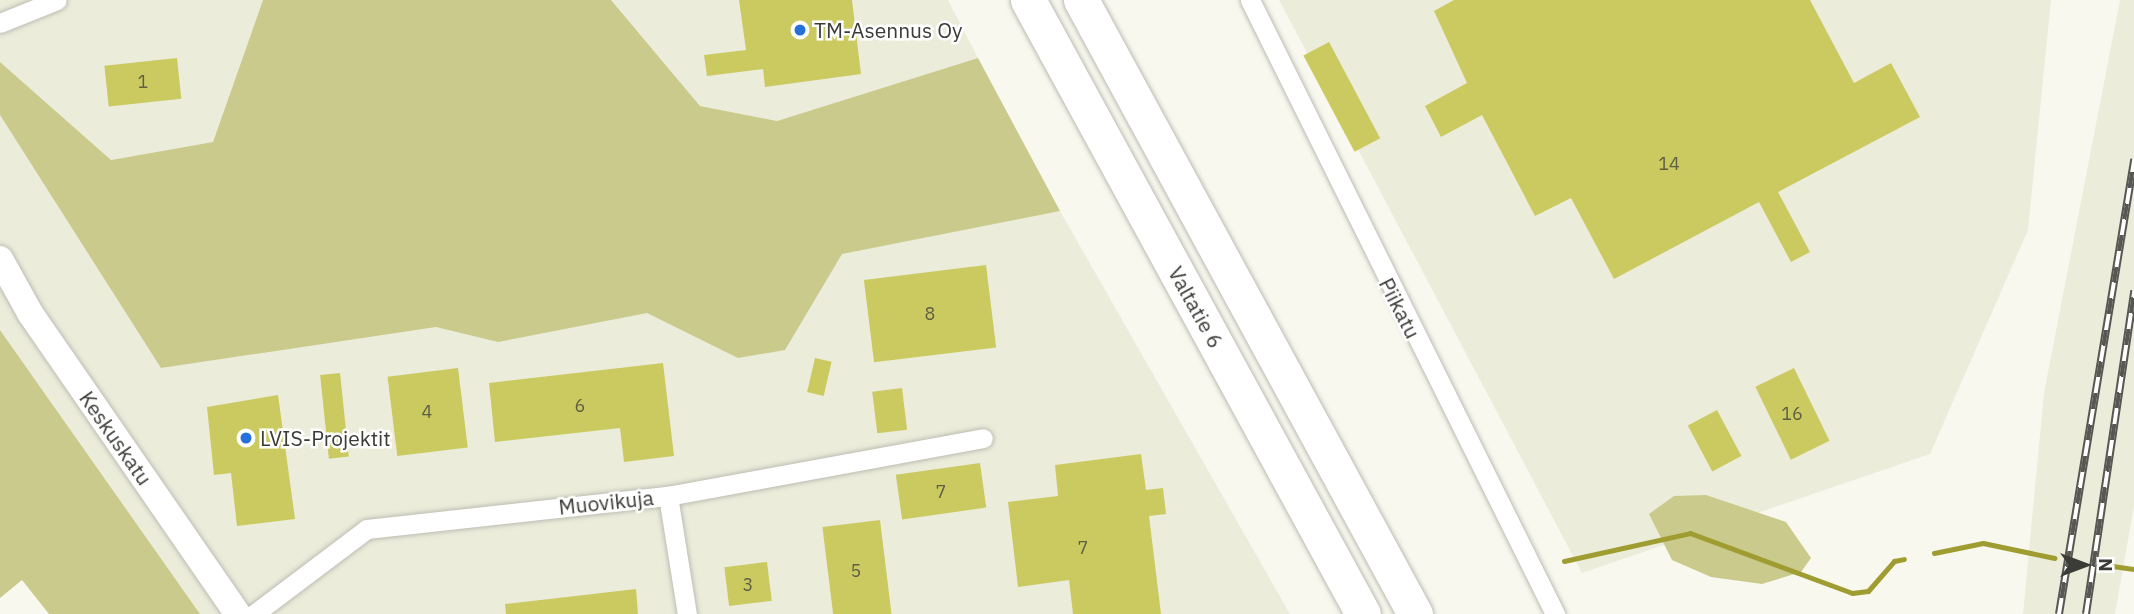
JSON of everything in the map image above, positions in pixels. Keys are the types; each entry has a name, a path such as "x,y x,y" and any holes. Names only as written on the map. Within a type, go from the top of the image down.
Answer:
{"highway":[{"name":"Valtatie 6","path":"1028,0 1363,614"},
{"path":"1081,0 1415,614"}],"main road":[{"name":"Keskuskatu","path":"0,259 30,313 238,614"}],"street":[{"path":"0,23 57,0"},
{"name":"Piikatu","path":"1250,0 1555,614"},
{"name":"Muovikuja","path":"254,614 367,529 668,496 983,438"},
{"path":"668,496 687,614"}],"shaded area":[{"path":"0,0 263,0 213,142 111,160 0,62"},
{"path":"611,0 948,0 978,58 777,121 700,106"},
{"path":"1279,0 2051,0 2028,230 1930,454 1582,573"},
{"path":"2120,0 2134,0 2134,506 2115,614 2023,614 2044,393"},
{"path":"0,115 162,368 1060,211 1290,614 200,614 0,330"}],"green space":[{"path":"263,0 611,0 700,106 777,121 978,58 1060,211 842,254 785,350 738,358 647,313 498,342 436,327 161,368 0,115 0,62 111,160 213,142"},
{"path":"0,330 200,614 49,614 22,580 0,598"},
{"path":"1706,495 1786,522 1811,558 1801,572 1762,584 1711,577 1672,560 1649,514 1674,496"}],"building":[{"name":"TM-Asennus Oy","path":"739,0 852,0 861,74 765,87 763,69 707,76 704,55 746,50"},
{"path":"1454,0 1810,0 1854,83 1891,63 1920,117 1778,192 1810,252 1791,262 1759,202 1614,279 1571,198 1535,216 1482,115 1441,137 1425,106 1467,83 1434,11"},
{"path":"1329,42 1380,138 1355,152 1303,56"},
{"path":"177,58 181,99 109,106 104,66"},
{"path":"986,265 996,347 874,362 864,280"},
{"path":"815,358 832,362 824,396 807,392"},
{"path":"663,363 674,456 624,462 620,428 495,442 489,383"},
{"path":"458,368 468,447 397,456 388,377"},
{"path":"1794,368 1830,441 1791,460 1755,387"},
{"path":"340,373 349,457 329,459 320,375"},
{"path":"902,388 907,430 877,433 872,392"},
{"name":"LVIS-Projektit","path":"278,395 295,519 237,526 231,473 214,475 207,407"},
{"path":"1717,410 1741,456 1712,471 1688,425"},
{"path":"1141,454 1146,490 1163,488 1166,514 1149,516 1161,614 1073,614 1069,580 1018,587 1008,502 1058,496 1055,465"},
{"path":"980,463 986,508 902,519 896,475"},
{"path":"880,520 892,614 833,614 822,527"},
{"path":"767,562 772,601 729,606 724,567"},
{"path":"636,589 638,614 506,614 505,604"}],"waterway":[{"path":"1564,561 1690,533 1852,593 1868,591 1894,561 1904,559"},
{"path":"1934,553 1983,543 2054,558"},
{"path":"2105,565 2134,569"}],"railway":[{"path":"2059,614 2134,159"},
{"path":"2086,614 2134,291"}],"place":[{"name":"TM-Asennus Oy","path":"800,30"},
{"name":"LVIS-Projektit","path":"246,438"}]}
